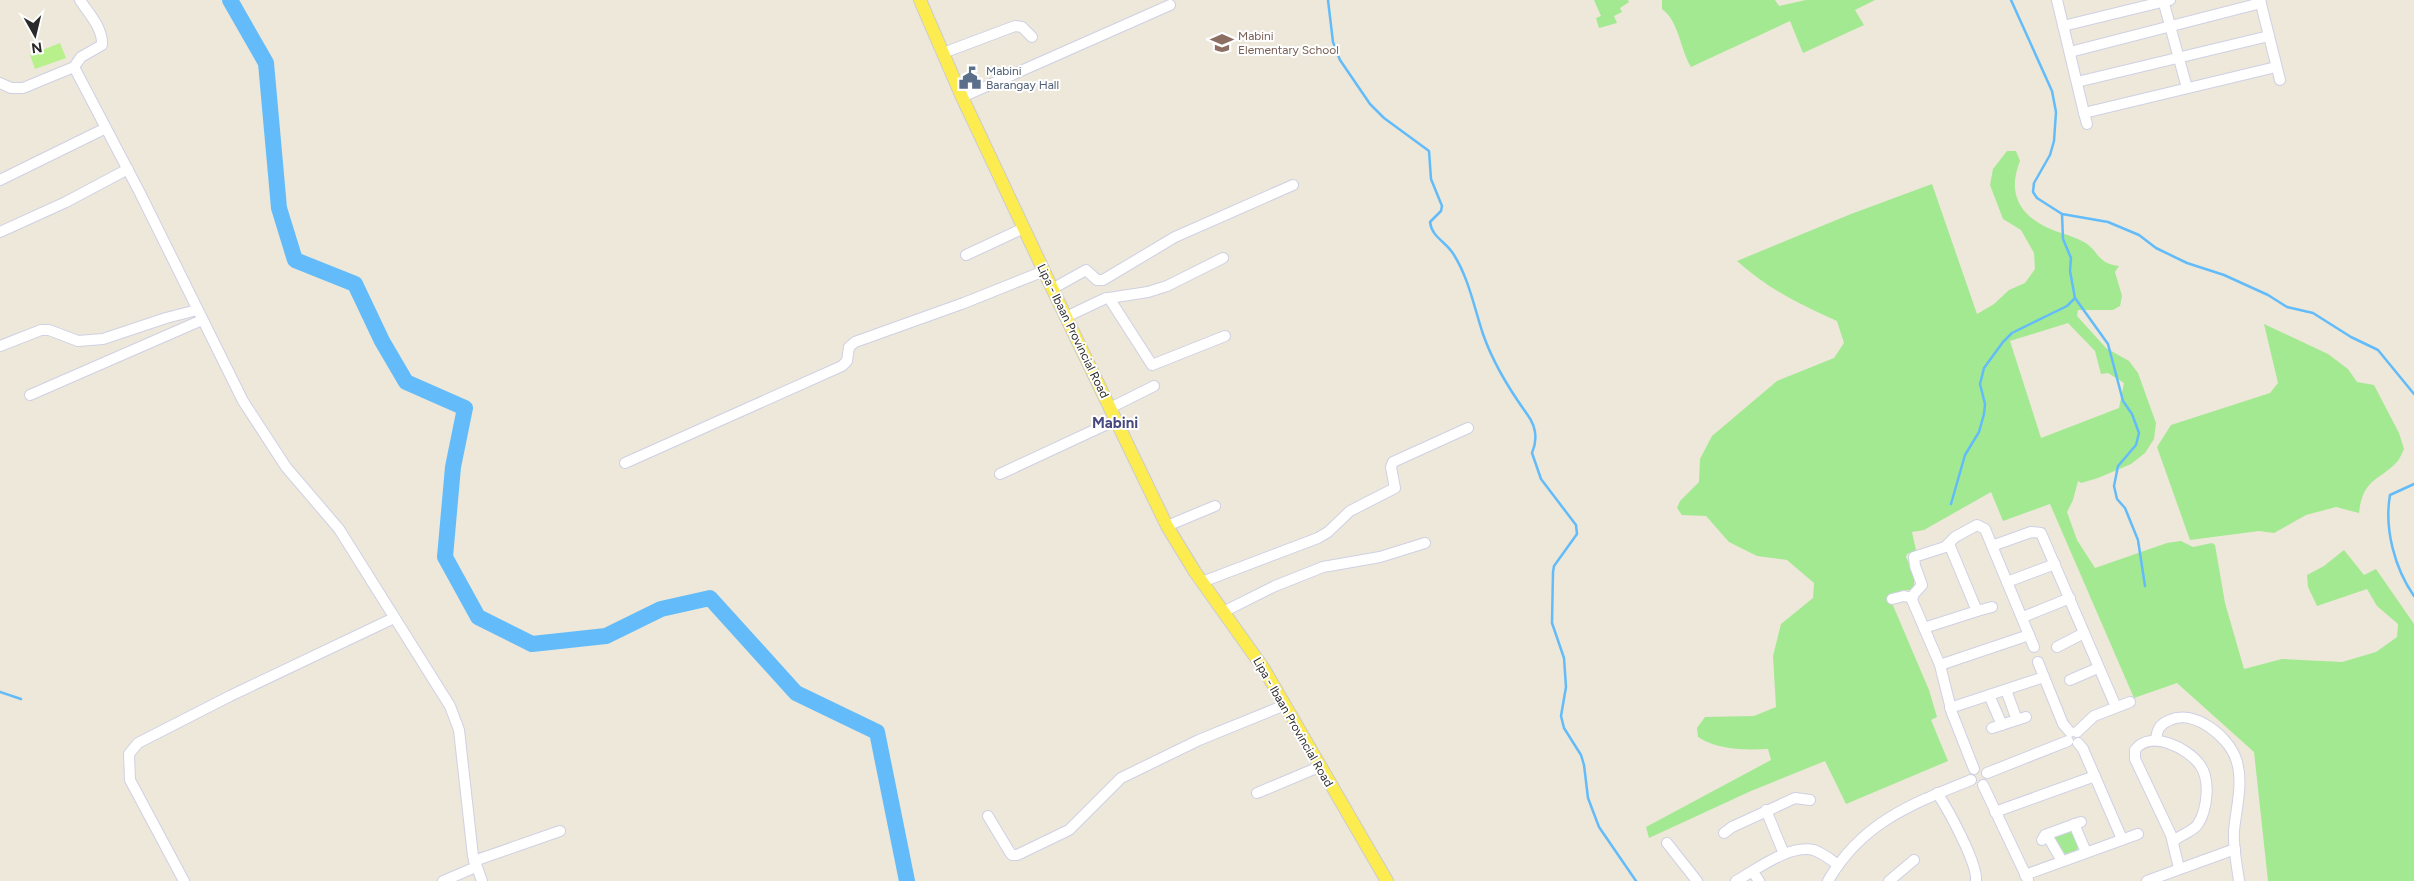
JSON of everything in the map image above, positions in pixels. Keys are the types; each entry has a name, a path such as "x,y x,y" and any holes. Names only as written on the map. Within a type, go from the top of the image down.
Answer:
{"main road":[{"name":"Lipa - Ibaan Provincial Road","path":"920,0 962,97 1052,289 1168,526 1202,582 1264,669 1319,767 1387,881"}],"street":[{"path":"0,83 11,88 24,88 74,67 81,57 102,45 102,37 80,0"},
{"path":"2057,0 2087,124"},
{"path":"2063,26 2166,1 2171,27 2188,88"},
{"path":"2070,52 2171,27 2260,2 2280,80"},
{"path":"962,97 1170,5"},
{"path":"943,54 1015,26 1022,27 1032,37"},
{"path":"2077,82 2269,36"},
{"path":"74,67 128,169 243,401 286,466 340,529 450,706 459,730 475,864 482,881"},
{"path":"2084,113 2276,67"},
{"path":"0,180 106,128"},
{"path":"0,232 66,202 128,169"},
{"path":"1052,289 1086,270 1098,280 1103,280 1175,237 1294,185"},
{"path":"966,256 1024,228"},
{"path":"1066,317 1109,298 1148,292 1168,286 1223,258"},
{"path":"625,463 842,366 846,361 849,346 855,342 964,303 1044,271"},
{"path":"1109,298 1152,364 1225,336"},
{"path":"0,346 41,330 49,330 78,341 103,340 166,318 200,315"},
{"path":"30,395 200,315"},
{"path":"1110,408 1154,386"},
{"path":"1000,474 1116,420"},
{"path":"1202,582 1318,538 1328,532 1350,511 1395,488 1390,466 1393,462 1468,428"},
{"path":"1168,526 1215,506"},
{"path":"1912,598 1922,584 1915,566 1914,556 1949,544 1955,537 1980,525 1985,529 2034,647"},
{"path":"1992,546 2031,532 2038,532 2043,536 2116,707"},
{"path":"1223,612 1275,586 1323,567 1380,557 1425,543"},
{"path":"1949,544 1977,611"},
{"path":"2007,582 2054,564"},
{"path":"1892,599 1904,596 1912,598"},
{"path":"1912,598 1940,665 1950,708 1974,769"},
{"path":"2023,617 2070,598"},
{"path":"1924,628 1992,607"},
{"path":"184,881 130,780 129,754 138,743 230,696 394,618"},
{"path":"2057,647 2084,633"},
{"path":"1940,665 2029,634"},
{"path":"2038,662 2063,724 2073,737 2095,776 2122,839"},
{"path":"2070,680 2098,668"},
{"path":"1950,708 2044,677"},
{"path":"1989,695 1997,727 2022,718 2006,690"},
{"path":"1988,773 2073,737 2094,716 2130,702"},
{"path":"988,816 1009,851 1012,855 1016,855 1069,830 1121,778 1198,740 1285,705"},
{"path":"2156,740 2156,732 2161,725 2176,717 2186,716 2210,729 2230,746 2236,758 2239,772 2234,830 2239,881"},
{"path":"2174,842 2198,824 2204,807 2206,782 2201,766 2195,760 2171,744 2156,740 2141,744 2134,750 2134,754 2174,842 2179,868"},
{"path":"1256,793 1319,767"},
{"path":"1970,780 1970,775 1974,769 1982,768 1988,773"},
{"path":"1970,780 1975,785 1983,785 1987,782 1988,773"},
{"path":"1995,812 2095,776"},
{"path":"1828,881 1837,864 1877,824 1915,802 1970,780"},
{"path":"1983,785 2027,878 2062,861 2138,834"},
{"path":"1937,793 1949,812 1973,863 1976,881"},
{"path":"1724,833 1766,810 1795,798 1810,800"},
{"path":"1766,810 1784,854"},
{"path":"2062,861 2045,837 2078,823 2086,852"},
{"path":"443,881 475,864 560,831"},
{"path":"1667,843 1697,881"},
{"path":"1736,881 1784,854 1814,850 1837,864"},
{"path":"2147,881 2179,868 2235,850"},
{"path":"1889,881 1914,860"},
{"path":"1753,872 1758,881"}],"green space":[{"path":"1594,0 1628,0 1629,2 1620,8 1622,12 1614,16 1617,23 1599,28 1596,18 1601,16"},
{"path":"1662,0 1775,0 1779,6 1806,0 1875,0 1855,10 1864,25 1803,53 1790,21 1691,67 1676,28 1668,14 1662,9"},
{"path":"60,43 66,58 35,69 30,55"},
{"path":"2007,151 2016,151 2020,161 2016,172 2015,191 2022,208 2028,215 2046,227 2082,241 2092,248 2101,259 2119,266 2115,272 2122,296 2120,306 2113,310 2078,310 2077,316 2106,348 2129,361 2138,373 2156,423 2154,439 2145,453 2131,464 2098,478 2081,483 2078,481 2073,500 2067,512 2077,540 2095,568 2167,543 2181,541 2193,547 2212,543 2215,545 2225,603 2244,669 2282,659 2342,662 2376,652 2397,637 2398,624 2377,606 2367,589 2317,606 2308,587 2307,575 2324,566 2344,550 2364,575 2376,569 2414,624 2414,881 2268,881 2254,752 2177,683 2134,698 2050,504 2003,521 1991,492 1924,530 1912,532 1916,550 1907,554 1906,557 1913,573 1914,586 1912,590 1903,590 1889,596 1929,690 1937,717 1931,720 1948,761 1846,804 1825,761 1751,791 1649,838 1646,827 1771,760 1768,749 1723,747 1698,737 1697,728 1705,717 1754,716 1776,707 1773,656 1781,624 1813,598 1814,583 1787,560 1757,556 1729,542 1706,516 1682,515 1677,508 1680,501 1699,482 1700,459 1712,436 1777,381 1834,358 1844,343 1837,321 1784,295 1737,261 1851,214 1932,184 1977,314 1994,304 2009,290 2025,283 2035,269 2034,253 2021,230 2003,219 1990,185 1993,169","holes":["2068,323 2095,351 2101,374 2108,373 2124,383 2119,408 2041,438 2010,341"]},
{"path":"2264,324 2328,354 2348,369 2357,382 2374,385 2399,433 2404,449 2396,463 2367,487 2359,513 2336,507 2306,515 2274,533 2259,531 2190,540 2157,447 2171,425 2270,393 2278,383"},
{"path":"2069,831 2073,834 2078,847 2077,850 2065,854 2054,838"}],"waterway":[{"path":"230,0 266,63 279,208 295,260 355,284 382,341 406,382 465,408 453,467 445,557 478,617 532,644 606,636 661,609 710,598 796,693 877,732 907,881"},
{"path":"1328,0 1333,42 1340,60 1370,104 1384,118 1429,151 1431,179 1442,206 1441,211 1430,222 1431,227 1459,264 1492,355 1532,423 1535,433 1532,453 1541,479 1576,525 1577,534 1554,566 1553,572 1552,623 1564,658 1566,687 1561,716 1564,728 1581,755 1588,798 1599,827 1636,881"},
{"path":"2011,0 2052,91 2056,112 2054,141 2050,155 2034,183 2033,192 2037,198 2062,214 2108,222 2139,235 2156,248 2187,263 2224,275 2268,295 2287,307 2313,313 2351,337 2378,350 2414,394"},
{"path":"2062,214 2063,239 2071,258 2070,271 2075,298 2108,344 2123,401 2132,414 2139,433 2136,445 2118,466 2114,486 2117,499 2125,508 2138,540 2145,586"},
{"path":"1951,504 1965,455 1979,432 1984,414 1985,404 1980,384 1984,368 2012,333 2067,306 2075,298"},
{"path":"2414,484 2390,495 2389,508 2390,535 2396,561 2414,596"},
{"path":"0,692 21,699"}],"place":[{"name":"Mabini Elementary School","path":"1222,43"},
{"name":"Mabini Barangay Hall","path":"970,78"}],"district":[{"name":"Mabini","path":"1115,423"}]}
